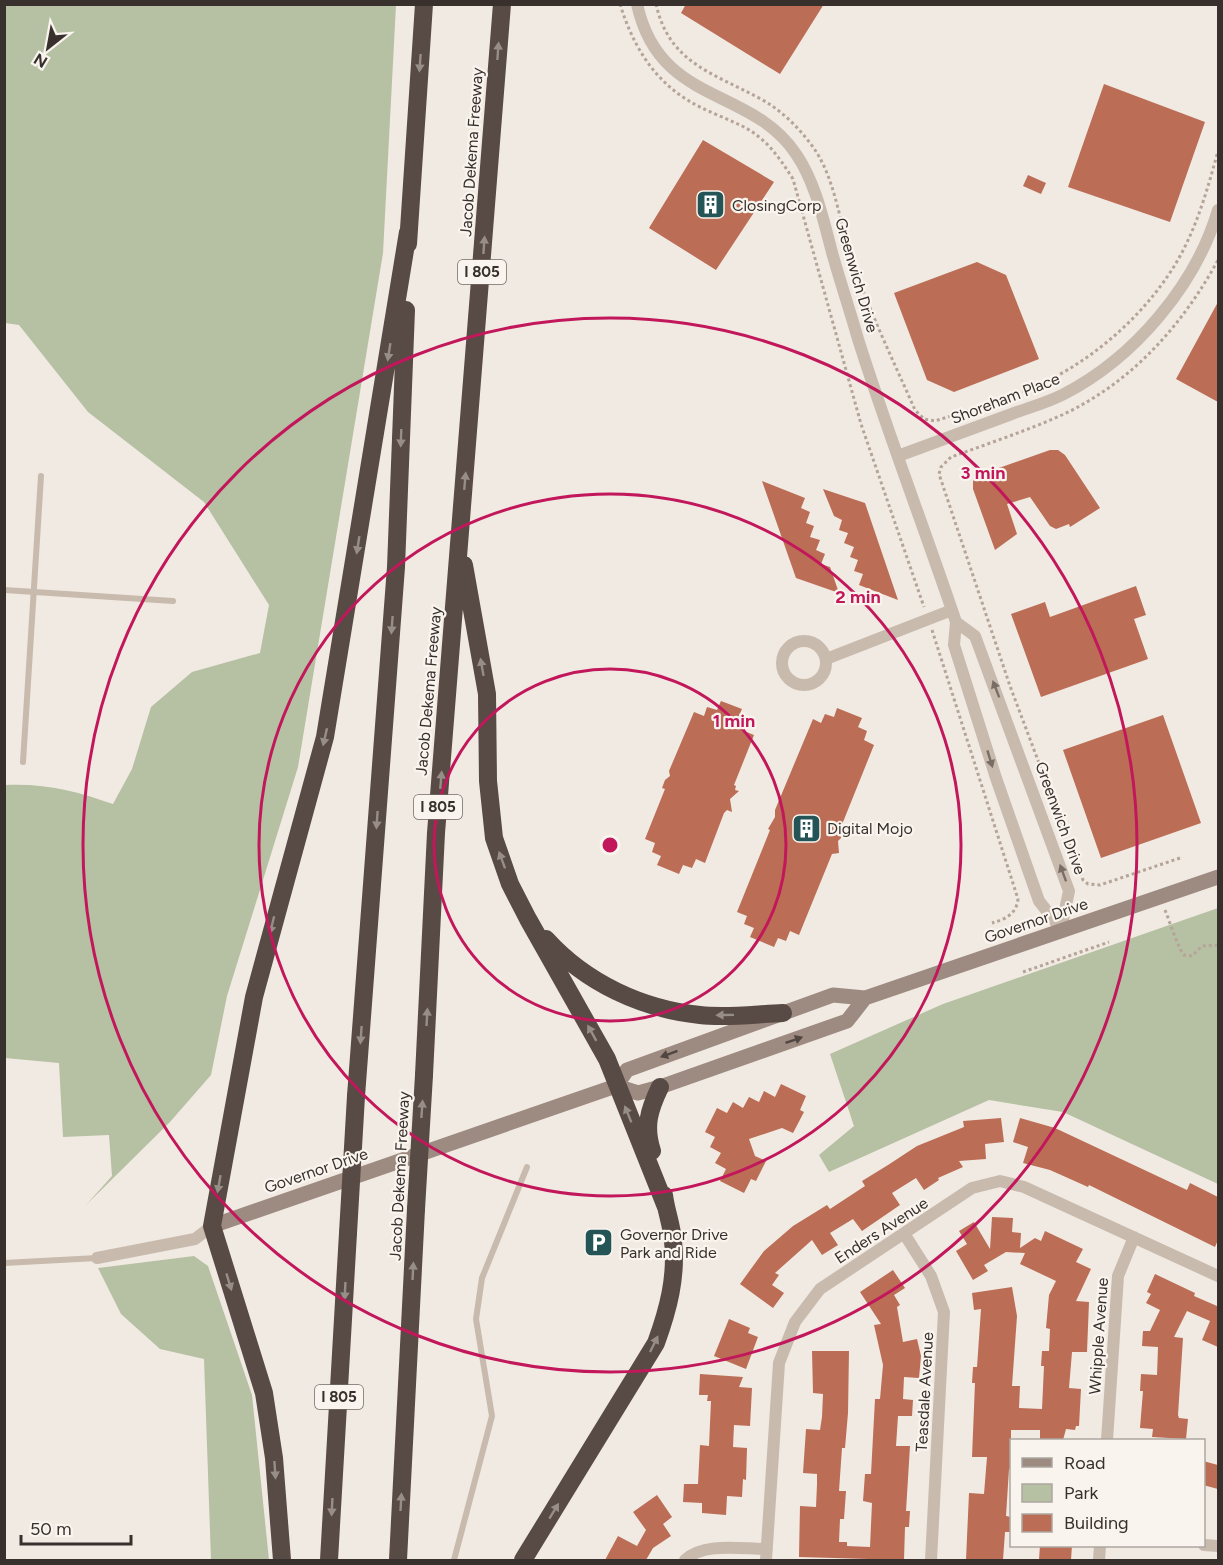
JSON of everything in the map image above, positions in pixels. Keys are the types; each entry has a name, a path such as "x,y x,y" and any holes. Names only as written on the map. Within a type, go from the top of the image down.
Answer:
{"highway":[{"name":"I 805","path":"329,1560 356,1096 396,567 408,232 424,4"},
{"name":"Jacob Dekema Freeway","path":"398,1560 436,833 502,4"},
{"path":"282,1560 274,1458 264,1393 212,1226 254,997 325,737 408,232"},
{"path":"460,540 487,694 488,781 494,838 510,884 607,1059 666,1207"},
{"path":"528,919 559,953 588,975 625,996 666,1010 702,1015 783,1013"},
{"path":"524,1560 656,1343 669,1306 674,1241 663,1184 647,1125 650,1108 660,1088"}],"main road":[{"name":"Governor Drive","path":"212,1226 616,1086 627,1070 833,995 865,999 1061,929 1218,878"},
{"name":"Governor Drive","path":"616,1086 638,1093 660,1088 847,1021 865,999"}],"street":[{"name":"Greenwich Drive","path":"637,4 645,30 658,54 679,75 706,93 762,119 797,155 820,207 850,313 954,616 954,645 996,778 1039,901 1061,929"},
{"name":"Shoreham Place","path":"898,456 1063,395 1123,353 1152,323 1183,284 1208,240 1218,210"},
{"path":"826,658 928,619 954,616"},
{"name":"Greenwich Drive","path":"954,616 975,636 1069,891 1061,929"},
{"name":"Enders Avenue","path":"766,1555 779,1363 795,1322 820,1289 905,1235 972,1188 1000,1181 1024,1187 1218,1276"},
{"name":"Governor Drive","path":"97,1258 195,1239 212,1226"},
{"name":"Teasdale Avenue","path":"905,1235 930,1276 944,1312 931,1560"},
{"name":"Whipple Avenue","path":"1107,1439 1118,1276 1134,1237"},
{"path":"685,1560 694,1552 722,1549 766,1555"}],"lane":[{"path":"23,762 41,476"},
{"path":"4,590 173,601"},
{"path":"454,1560 492,1416 476,1319 482,1278 527,1167"},
{"path":"4,1263 97,1258"}],"path":[{"path":"620,4 628,30 640,53 667,84 703,109 760,137 793,178 861,424 928,619 1018,899 1014,912 1006,919 992,923"},
{"path":"656,4 665,32 680,52 698,68 771,105 796,126 813,146 830,181 861,285 915,410 924,419 935,421 1026,391 1076,365 1115,334 1158,288 1179,258 1197,219 1218,151"},
{"path":"1180,858 1101,885 1083,880 1010,686 939,474 940,467 951,457 1062,414 1130,371 1156,347 1181,318 1218,260"},
{"path":"1160,897 1177,937 1179,948 1184,955 1192,956 1202,946 1218,945"},
{"path":"1023,972 1109,942"}],"green space":[{"path":"5,4 396,5 383,253 298,767 227,996 211,1075 170,1122 86,1205 112,1176 109,1135 63,1137 59,1063 5,1058 5,785 34,785 60,789 113,804 132,769 151,707 192,672 260,653 269,605 204,502 88,412 19,325 5,323"},
{"path":"1218,908 1218,1184 1063,1112 989,1100 829,1172 819,1155 854,1126 830,1054 943,1004"},
{"path":"194,1256 208,1266 252,1395 269,1560 211,1560 204,1359 160,1349 121,1314 98,1268"}],"building":[{"path":"686,4 824,4 780,74 681,13"},
{"path":"1104,84 1205,122 1170,222 1068,187"},
{"name":"ClosingCorp","path":"703,140 774,182 716,270 649,228"},
{"path":"1028,175 1046,183 1041,194 1023,186"},
{"path":"977,262 1006,275 1039,359 954,392 927,380 894,293"},
{"path":"1218,302 1218,402 1176,379"},
{"path":"1050,450 1058,450 1065,455 1100,508 1070,527 1069,524 1056,529 1050,526 1030,497 1007,504 1017,534 995,550 973,489 973,481 979,475"},
{"path":"762,481 805,498 801,508 810,512 806,523 814,526 810,537 820,540 816,550 825,554 821,564 830,567 839,593 796,578"},
{"path":"823,489 865,503 898,600 859,585 863,574 854,571 858,560 850,557 854,547 844,543 848,533 839,530 842,520 834,516"},
{"path":"1136,586 1146,615 1134,619 1148,659 1041,697 1011,614 1045,602 1050,617"},
{"path":"721,701 742,709 738,718 747,722 744,731 754,735 734,785 735,790 739,791 730,799 732,812 727,810 724,813 705,863 696,859 692,868 683,865 679,874 657,865 661,856 652,852 655,843 645,839 665,789 662,788 665,780 670,776 669,771 694,712 704,716 707,707 717,710"},
{"name":"Digital Mojo","path":"837,708 862,718 858,727 867,731 864,740 874,745 841,827 846,833 838,841 839,853 832,854 799,935 790,931 786,941 778,938 774,947 750,937 754,928 744,924 747,916 737,912 770,830 768,829 775,817 775,810 813,719 821,723 825,714 834,717"},
{"path":"1163,715 1201,823 1101,858 1063,750"},
{"path":"781,1084 806,1096 800,1110 804,1112 793,1133 782,1128 749,1139 755,1156 766,1161 756,1181 751,1179 744,1193 720,1181 726,1169 715,1163 721,1153 710,1147 715,1137 705,1132 717,1108 727,1113 733,1102 743,1108 749,1097 759,1102 764,1091 775,1097"},
{"path":"1001,1118 1004,1142 985,1144 986,1159 959,1161 963,1167 938,1178 939,1180 924,1190 916,1178 892,1193 900,1205 862,1231 853,1219 830,1233 838,1245 822,1255 812,1240 775,1273 779,1275 772,1285 784,1293 773,1308 740,1284 764,1251 793,1226 827,1205 830,1209 865,1186 862,1181 917,1146 964,1127 963,1121"},
{"path":"1020,1118 1055,1128 1187,1190 1190,1183 1218,1197 1218,1240 1215,1247 1089,1185 1088,1187 1050,1170 1023,1163 1028,1147 1013,1142"},
{"path":"992,1217 1013,1218 1012,1232 1021,1233 1020,1248 1035,1238 1041,1241 1045,1231 1083,1249 1076,1262 1091,1269 1076,1301 1089,1302 1087,1352 1072,1352 1069,1388 1081,1389 1079,1426 1076,1426 1075,1430 1066,1429 1063,1439 1040,1439 1040,1430 1011,1430 1006,1516 1010,1517 1010,1532 1005,1532 1003,1560 966,1560 969,1493 984,1494 987,1457 972,1457 975,1383 972,1383 973,1367 977,1367 981,1309 974,1310 972,1293 1012,1287 1017,1316 1012,1386 1020,1386 1019,1408 1042,1409 1044,1366 1041,1366 1042,1351 1049,1351 1050,1329 1046,1328 1049,1295 1056,1281 1020,1264 1025,1253 1006,1252 984,1265 988,1271 973,1280 956,1251 967,1244 959,1231 974,1222 990,1249"},
{"path":"893,1270 905,1288 894,1295 900,1305 897,1307 903,1342 917,1339 921,1356 919,1378 904,1377 903,1399 913,1400 912,1416 898,1416 896,1446 910,1446 906,1511 910,1511 909,1527 905,1527 904,1560 799,1557 800,1506 816,1507 817,1474 803,1473 806,1429 820,1430 822,1417 823,1394 813,1393 812,1351 849,1351 848,1413 845,1448 842,1448 839,1491 846,1491 844,1519 840,1519 839,1542 847,1542 847,1546 870,1547 872,1503 863,1501 865,1474 871,1474 875,1399 880,1399 883,1365 874,1325 881,1324 860,1292"},
{"path":"1155,1274 1195,1293 1194,1296 1217,1306 1218,1303 1218,1347 1202,1340 1210,1321 1187,1311 1174,1337 1183,1338 1178,1415 1179,1418 1188,1419 1186,1439 1152,1437 1153,1429 1140,1428 1143,1391 1140,1391 1141,1374 1157,1375 1158,1347 1142,1346 1143,1331 1150,1331 1160,1310 1146,1303 1151,1294 1147,1292"},
{"path":"729,1319 750,1328 748,1333 758,1337 746,1369 714,1356"},
{"path":"700,1374 743,1377 739,1387 752,1388 750,1426 734,1425 733,1447 747,1448 746,1480 743,1479 742,1497 727,1496 726,1515 702,1513 702,1503 683,1502 684,1484 698,1484 700,1445 709,1446 711,1401 707,1401 708,1395 699,1395"},
{"path":"1205,1462 1218,1465 1218,1489 1205,1486"},
{"path":"657,1495 672,1517 663,1524 671,1536 653,1548 646,1560 605,1560 618,1536 637,1546 646,1530 633,1512"},
{"path":"1040,1547 1072,1547 1071,1560 1039,1560"}],"place":[{"name":"ClosingCorp","path":"711,205"},
{"name":"Digital Mojo","path":"806,828"},
{"name":"Governor Drive Park and Ride","path":"599,1243"}]}
